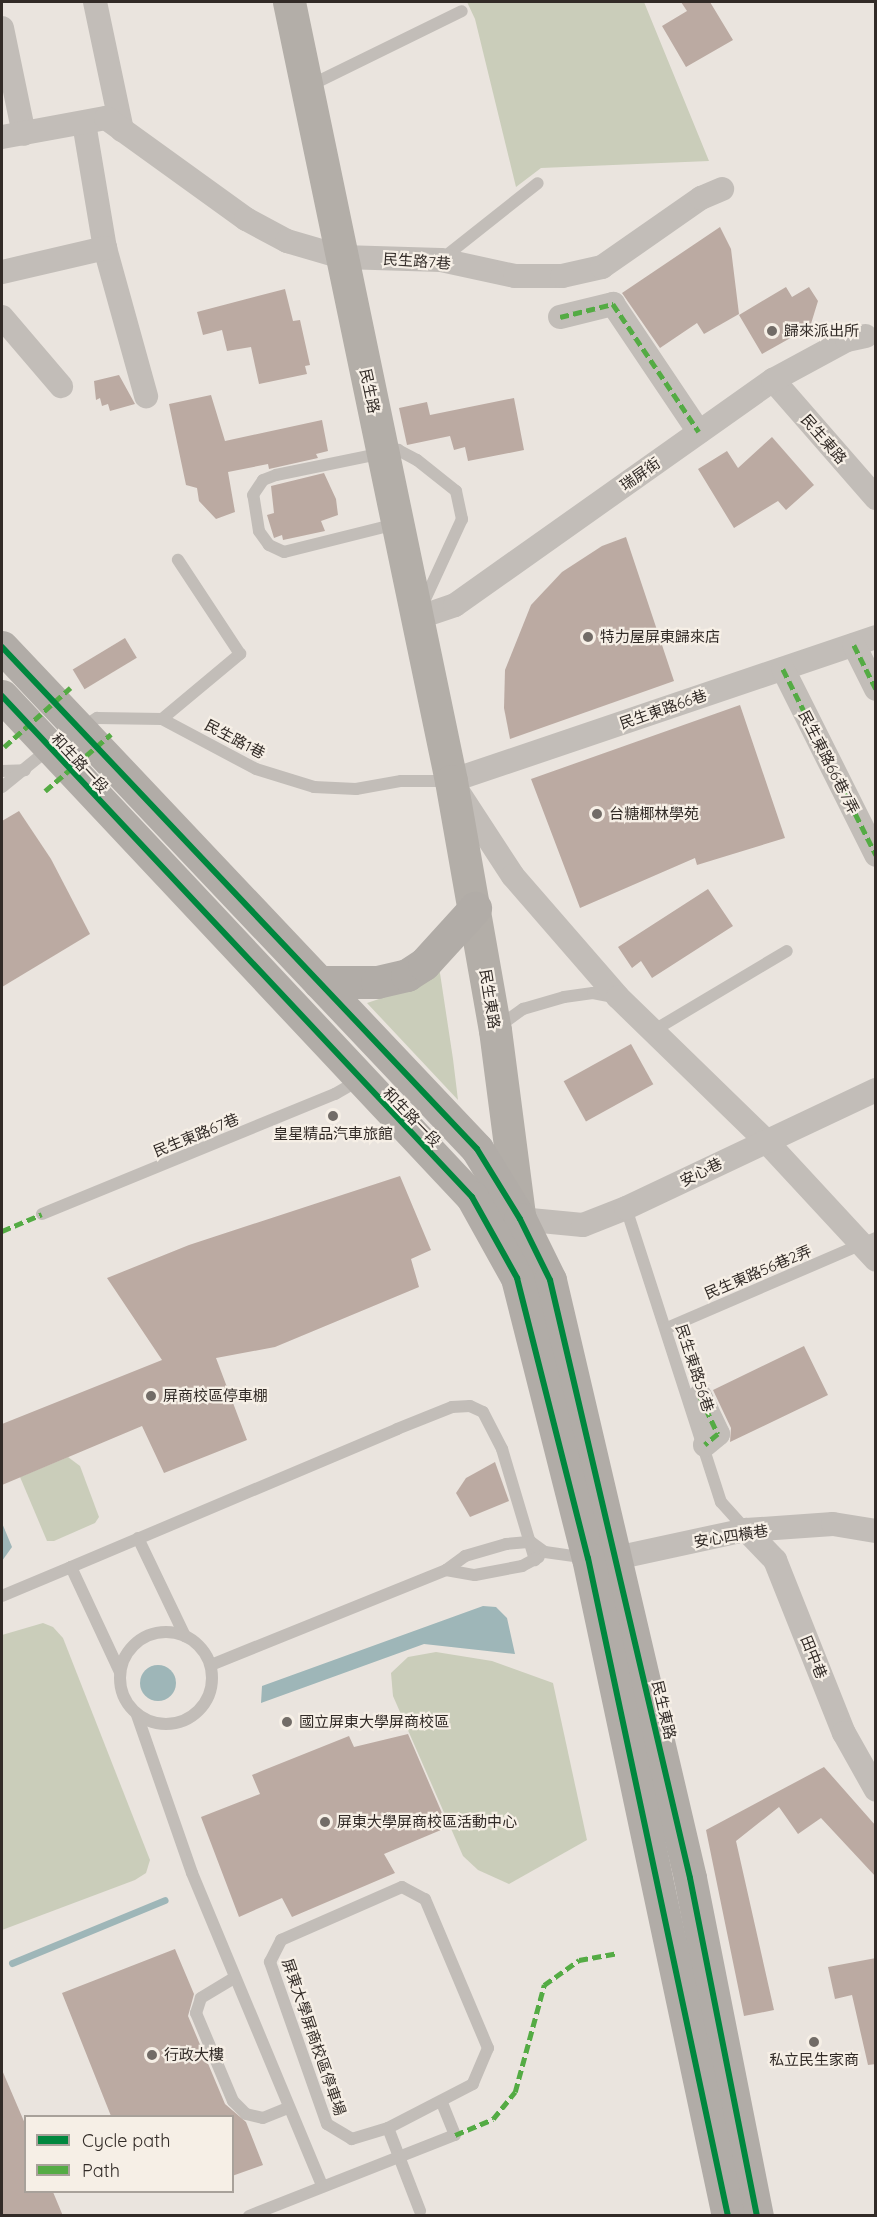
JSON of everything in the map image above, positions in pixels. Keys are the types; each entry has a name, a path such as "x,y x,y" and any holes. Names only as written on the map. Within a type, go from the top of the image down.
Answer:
{"main road":[{"name":"和生路一段","path":"2,647 477,1149 520,1219"},
{"name":"和生路一段","path":"2,696 472,1197 517,1278"},
{"path":"318,982 377,982 407,975 424,964 475,908"},
{"name":"民生東路","path":"520,1219 550,1280 728,2216"},
{"name":"民生東路","path":"517,1278 602,1558 690,1878 758,2216"}],"street":[{"path":"95,2 122,130"},
{"name":"民生路","path":"289,2 451,781"},
{"name":"民生路7巷","path":"2,28 13,135 106,118 246,219 286,241 342,256 441,260 515,276 562,276 602,267 700,198 722,189"},
{"path":"84,123 105,248 146,396"},
{"path":"2,272 105,248"},
{"path":"560,316 613,304 699,432"},
{"path":"2,317 61,386"},
{"name":"瑞屏街","path":"417,618 455,605 773,380 847,340 866,336"},
{"name":"民生東路","path":"773,380 876,498"},
{"path":"865,641 876,689"},
{"name":"民生東路66巷","path":"451,781 865,641"},
{"name":"民生東路66巷7弄","path":"783,669 876,855"},
{"path":"451,781 513,876 618,997 650,1032 765,1140 871,1247"},
{"name":"民生東路","path":"451,781 495,1030 520,1219 517,1278"},
{"name":"安心巷","path":"520,1219 583,1225 626,1208 765,1140 876,1090"},
{"path":"700,1396 718,1434 705,1445"},
{"name":"安心四橫巷","path":"602,1558 746,1530 833,1524 876,1530"},
{"name":"田中巷","path":"746,1530 775,1560 844,1732 875,1787"}],"lane":[{"path":"307,87 462,11"},
{"path":"441,260 538,183"},
{"path":"397,523 284,552 268,545 259,531 253,495 263,480 398,450 447,481 460,502 458,534 417,618"},
{"path":"162,719 240,654 178,560"},
{"name":"民生路1巷","path":"2,787 50,748 96,718 162,719 256,769 314,787 356,789 401,782 451,781"},
{"path":"2,771 25,770"},
{"path":"650,1032 787,951"},
{"path":"495,1030 523,1010 564,997 593,993 618,997"},
{"name":"民生東路67巷","path":"42,1214 334,1094 360,1079"},
{"name":"民生東路56巷","path":"626,1208 705,1445 721,1502 746,1530"},
{"name":"民生東路56巷2弄","path":"667,1328 871,1247"},
{"path":"2,1596 452,1407 470,1406 483,1412 493,1427 512,1474 535,1560"},
{"path":"137,1715 162,1725 192,1717 211,1693 211,1665 197,1644 185,1635 138,1538"},
{"path":"211,1665 446,1570 465,1556 531,1542 545,1552 602,1558"},
{"path":"446,1570 475,1575 535,1560 545,1552"},
{"path":"71,1568 120,1672 123,1696 137,1715 192,1873 322,2186"},
{"path":"120,1672 131,1646 143,1637 156,1632 185,1635"},
{"name":"屏東大學屏商校區停車場","path":"402,1887 425,1899 488,2048 473,2084 442,2102 388,2128 352,2139 327,2124 270,1962 273,1948 281,1940 402,1887"},
{"path":"234,1978 201,1998 196,2013 233,2101 246,2114 263,2118 288,2108"},
{"path":"249,2216 455,2135 442,2102"},
{"path":"388,2128 420,2211"}],"green space":[{"path":"467,2 644,2 709,161 541,168 516,187 475,19"},
{"path":"438,960 458,1100 367,1003 403,991"},
{"path":"68,1457 80,1466 99,1517 95,1523 54,1541 47,1541 20,1477"},
{"path":"43,1623 53,1627 63,1638 150,1860 146,1873 135,1880 2,1930 2,1635"},
{"path":"436,1652 492,1661 553,1683 587,1840 509,1884 478,1870 463,1856 393,1696 391,1673 408,1657"}],"water":[{"path":"2,1523 12,1547 2,1561"},
{"path":"483,1606 496,1607 507,1618 515,1654 424,1644 261,1703 262,1686"},
{"path":"158,1665 170,1671 176,1683 170,1695 158,1701 146,1695 140,1683 146,1671"}],"building":[{"path":"681,2 710,2 733,40 686,67 662,26 687,11"},
{"path":"720,227 731,249 739,314 704,334 697,323 660,348 622,293"},
{"path":"786,287 792,297 809,287 818,301 810,327 762,354 739,315"},
{"path":"285,289 293,321 300,320 310,365 305,366 307,374 259,384 251,347 227,351 222,330 203,335 197,312"},
{"path":"119,375 135,404 110,411 108,404 102,406 100,398 96,400 94,381"},
{"path":"211,395 225,441 322,420 328,451 316,454 318,458 269,469 268,464 228,472 235,512 216,519 199,501 197,488 186,485 169,404"},
{"path":"514,398 524,450 468,461 465,447 454,450 450,436 407,445 399,408 427,402 430,415"},
{"path":"772,437 814,485 786,510 778,501 734,528 698,469 727,451 738,468"},
{"path":"324,473 336,499 338,515 321,521 325,531 283,540 282,535 274,538 267,515 274,513 271,486"},
{"name":"特力屋屏東歸來店","path":"626,537 674,681 510,739 504,708 505,670 531,605 562,572 602,546"},
{"path":"125,638 137,658 85,689 73,669"},
{"name":"台糖椰林學苑","path":"740,705 785,838 697,865 695,858 580,908 531,779"},
{"path":"19,811 51,859 90,934 2,987 2,821"},
{"path":"708,889 733,926 652,978 641,961 632,968 618,947"},
{"path":"631,1044 653,1084 586,1122 564,1081"},
{"path":"400,1176 431,1250 411,1259 419,1287 275,1347 216,1358 247,1440 164,1473 142,1426 2,1485 2,1424 162,1360 107,1278 189,1245"},
{"path":"804,1346 828,1395 730,1442 731,1428 713,1390"},
{"path":"495,1462 509,1501 470,1517 456,1493 466,1478"},
{"name":"屏東大學屏商校區活動中心","path":"408,1734 448,1827 384,1854 395,1873 292,1917 282,1898 239,1917 201,1817 260,1794 252,1775 264,1770 349,1736 354,1747"},
{"path":"824,1767 876,1826 876,1877 821,1818 798,1834 779,1807 736,1841 774,2010 744,2016 706,1830"},
{"name":"行政大樓","path":"175,1949 194,1994 188,2016 225,2104 246,2122 263,2165 234,2175 234,2115 111,2115 62,1993"},
{"path":"876,1958 876,2064 868,2065 852,1995 835,1999 828,1967"},
{"path":"2,2070 24,2121 24,2193 53,2193 63,2216 2,2216"}],"waterway":[{"path":"12,1963 165,1900"}],"marked path":[{"path":"560,317 613,304 699,432"},
{"path":"854,645 876,689"},
{"path":"783,669 876,855"},
{"path":"4,747 70,688"},
{"path":"45,791 111,734"},
{"path":"2,1231 42,1214"},
{"path":"700,1396 718,1434 705,1445"},
{"path":"455,2135 493,2119 515,2092 544,1985 579,1960 618,1953"}],"cycle path":[{"path":"2,647 477,1149 520,1219 550,1280 690,1878 757,2216"},
{"path":"2,696 472,1197 517,1278 588,1558 728,2216"}],"place":[{"name":"歸來派出所","path":"772,331"},
{"name":"特力屋屏東歸來店","path":"588,637"},
{"name":"台糖椰林學苑","path":"597,814"},
{"name":"皇星精品汽車旅館","path":"333,1116"},
{"name":"屏商校區停車棚","path":"151,1396"},
{"name":"國立屏東大學屏商校區","path":"287,1722"},
{"name":"屏東大學屏商校區活動中心","path":"325,1822"},
{"name":"私立民生家商","path":"814,2042"},
{"name":"行政大樓","path":"152,2055"}]}
